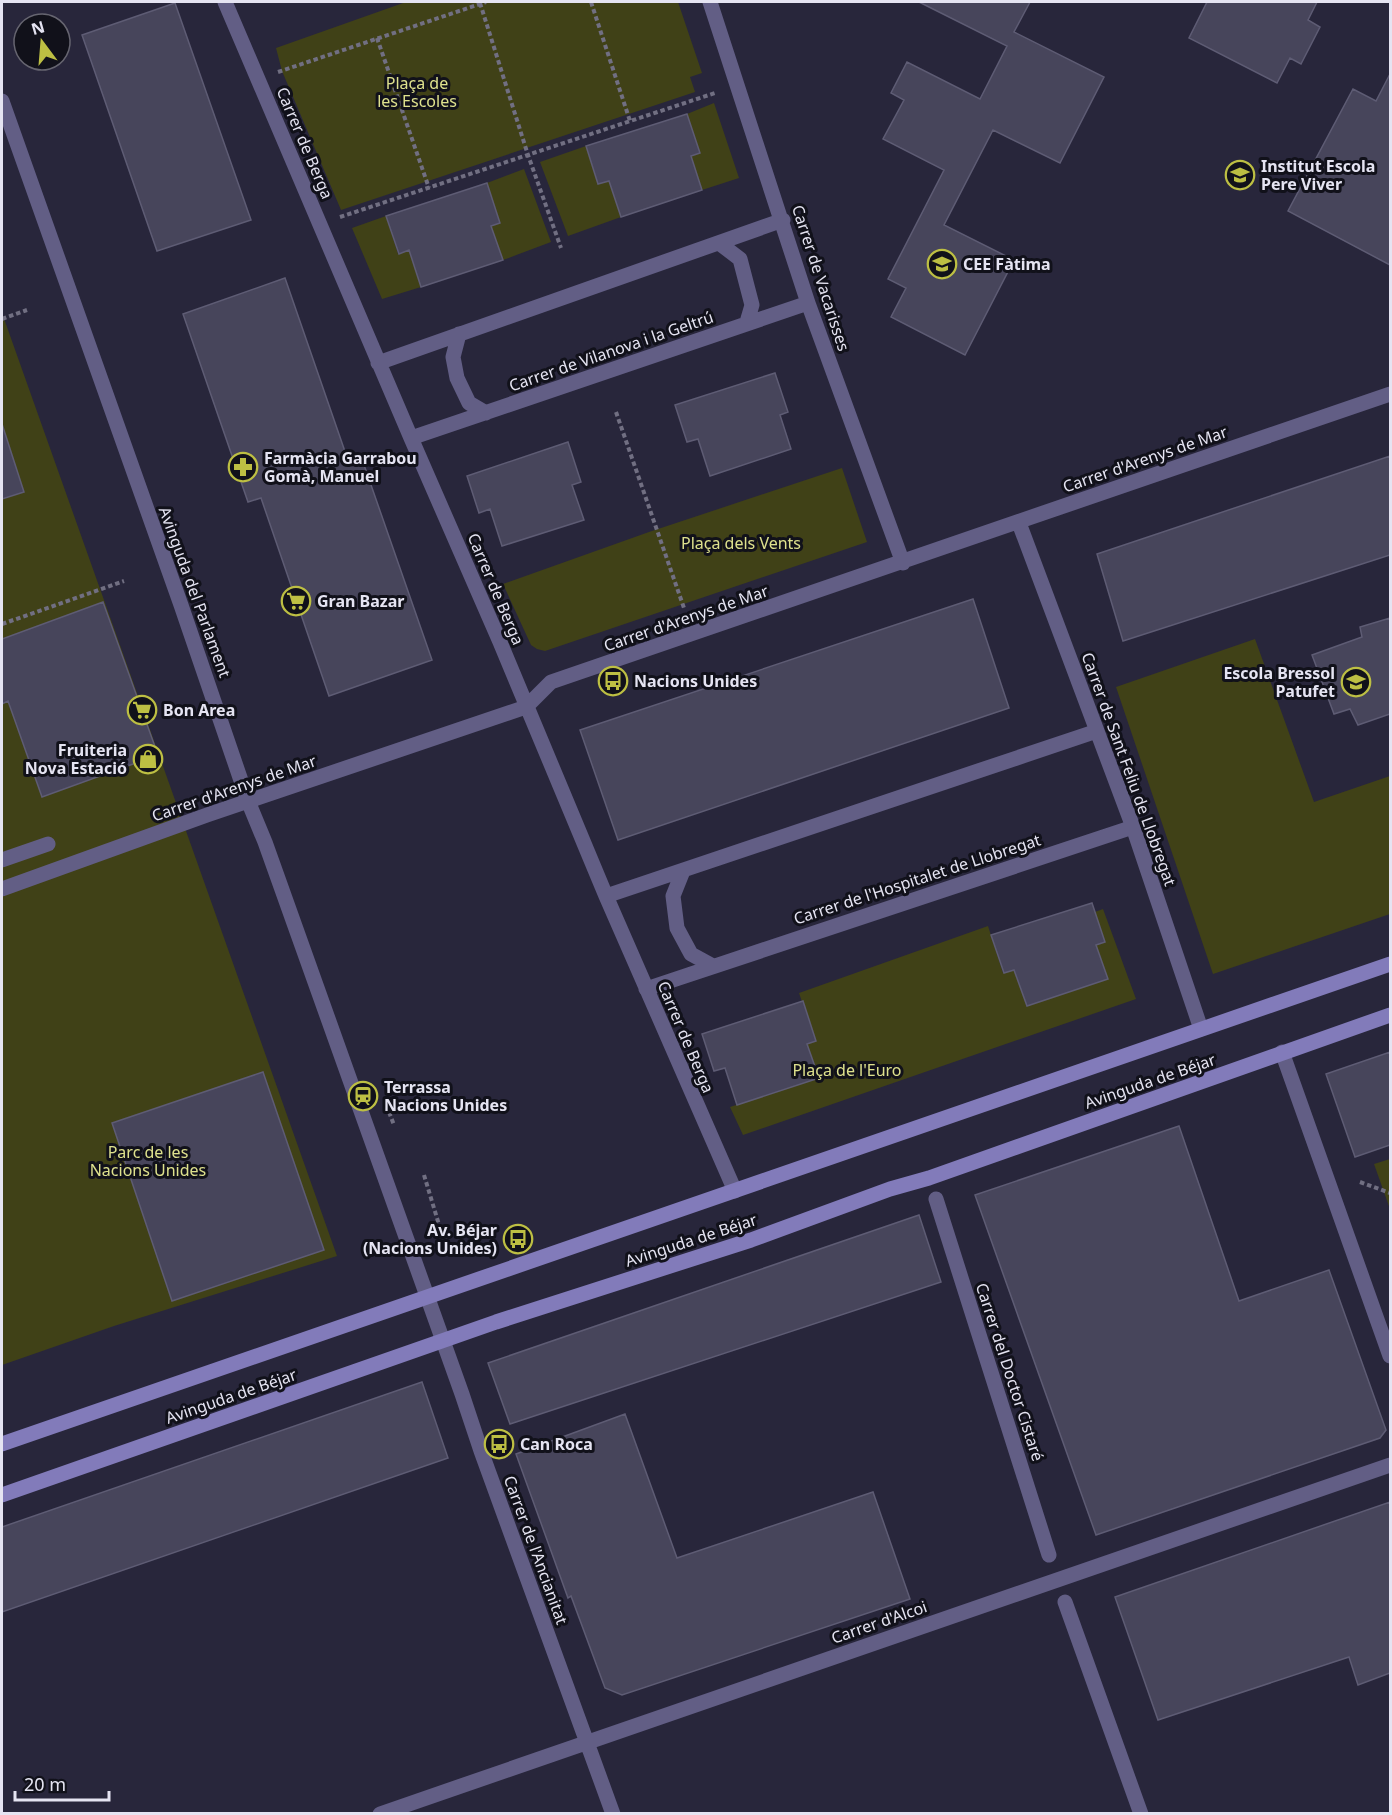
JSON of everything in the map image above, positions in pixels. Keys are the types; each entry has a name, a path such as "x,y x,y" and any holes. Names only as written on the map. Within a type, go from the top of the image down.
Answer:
{"main road":[{"name":"Avinguda de Béjar","path":"2,1444 1390,964"},
{"name":"Avinguda de Béjar","path":"2,1495 443,1341 750,1240 1390,1015"}],"street":[{"name":"Carrer de Berga","path":"225,2 378,363 500,642 606,896 735,1191"},
{"name":"Carrer de Vacarisses","path":"710,2 783,220 808,303 903,563"},
{"name":"Avinguda del Parlament","path":"2,101 182,605 248,801 269,853 426,1298"},
{"path":"378,363 783,220"},
{"path":"719,243 740,259 752,305 747,322"},
{"name":"Carrer de Vilanova i la Geltrú","path":"411,438 808,303"},
{"path":"459,334 453,357 457,378 469,403 486,413"},
{"name":"Carrer d'Arenys de Mar","path":"2,889 248,801 526,707 551,682 1390,394"},
{"name":"Carrer de Sant Feliu de Llobregat","path":"1019,523 1133,826 1202,1029"},
{"path":"606,896 1097,731"},
{"name":"Carrer de l'Hospitalet de Llobregat","path":"646,989 1133,826"},
{"path":"2,860 48,844"},
{"path":"683,871 673,896 676,928 691,954 713,966"},
{"path":"1282,1052 1390,1356"},
{"name":"Carrer del Doctor Cistaré","path":"936,1199 1049,1555"},
{"name":"Carrer de l'Ancianitat","path":"426,1298 613,1814"},
{"name":"Carrer d'Alcoi","path":"380,1814 1390,1465"},
{"path":"1065,1602 1141,1814"}],"path":[{"path":"258,79 483,2 528,155 561,248"},
{"path":"591,2 630,121"},
{"path":"377,39 429,188"},
{"path":"336,218 716,93"},
{"path":"2,319 27,310"},
{"path":"616,412 684,608"},
{"path":"2,624 124,581"},
{"path":"389,1112 394,1125"},
{"path":"424,1175 440,1228"},
{"path":"1360,1182 1390,1193"}],"green space":[{"name":"Plaça de les Escoles","path":"406,2 678,2 702,73 690,77 695,92 341,210 282,71 276,48"},
{"path":"714,103 739,178 702,190 691,156 700,153 687,114"},
{"path":"586,146 598,184 609,181 621,217 568,236 540,162"},
{"path":"524,169 551,242 503,260 491,226 487,183"},
{"path":"386,216 398,254 409,250 421,287 382,299 352,228"},
{"name":"Parc de les Nacions Unides","path":"2,313 337,1256 114,1326 2,1365"},
{"name":"Plaça dels Vents","path":"842,468 867,542 545,651 531,645 503,584 649,532"},
{"path":"1255,639 1314,802 1390,776 1390,914 1213,974 1116,687"},
{"name":"Plaça de l'Euro","path":"1103,909 1136,999 743,1135 730,1107 818,1078 807,1044 815,1040 799,993 988,926 1003,973 1014,970 1027,1006 1108,979 1096,945 1105,942 1095,912"},
{"path":"1390,1159 1390,1209 1374,1164"}],"building":[{"path":"919,2 1030,2 1014,32 1104,77 1060,163 993,130 944,225 1014,260 965,355 891,317 906,288 888,279 944,170 883,139 904,100 891,93 907,62 980,99 1007,46"},
{"path":"1207,2 1317,2 1308,20 1320,27 1301,64 1290,58 1277,83 1189,38"},
{"path":"175,3 251,220 157,251 82,35"},
{"path":"1390,74 1390,265 1288,211 1353,89 1376,101"},
{"path":"687,114 700,153 691,156 702,190 621,217 609,181 598,184 586,146"},
{"path":"487,183 500,223 491,226 503,260 421,287 409,250 399,254 386,216"},
{"path":"285,278 350,466 363,462 432,660 329,696 261,498 248,502 183,314"},
{"path":"775,373 788,412 780,415 791,449 710,476 698,439 687,442 675,405"},
{"path":"2,424 24,492 2,499"},
{"path":"568,442 581,482 572,485 584,520 502,546 490,509 479,513 467,476"},
{"path":"1390,456 1390,555 1123,641 1097,554"},
{"path":"973,599 1009,708 618,840 580,730"},
{"path":"103,602 158,755 42,797 8,701 2,704 2,639"},
{"name":"Escola Bressol Patufet","path":"1390,618 1390,714 1358,725 1350,709 1334,714 1312,655 1362,637 1360,627"},
{"path":"1092,903 1105,942 1096,945 1108,979 1027,1006 1014,970 1004,973 991,935"},
{"path":"803,1001 816,1041 807,1044 819,1078 737,1105 725,1068 714,1071 702,1034"},
{"path":"1390,1052 1390,1145 1355,1157 1326,1074"},
{"path":"263,1072 324,1250 172,1301 112,1123"},
{"path":"1179,1126 1239,1301 1329,1270 1386,1430 1380,1438 1096,1535 975,1195"},
{"path":"919,1215 941,1282 510,1424 488,1363"},
{"path":"422,1382 448,1458 2,1612 2,1527"},
{"path":"625,1414 677,1558 873,1492 910,1599 622,1695 605,1688 571,1596 568,1598 516,1454"},
{"path":"1390,1502 1390,1673 1358,1685 1349,1657 1158,1720 1115,1597"}],"place":[{"name":"Institut Escola Pere Viver","path":"1240,175"},
{"name":"CEE Fàtima","path":"942,264"},
{"name":"Farmàcia Garrabou Gomà, Manuel","path":"243,467"},
{"name":"Gran Bazar","path":"296,601"},
{"name":"Nacions Unides","path":"613,681"},
{"name":"Escola Bressol Patufet","path":"1356,682"},
{"name":"Bon Area","path":"142,710"},
{"name":"Fruiteria Nova Estació","path":"148,759"},
{"name":"Terrassa Nacions Unides","path":"363,1096"},
{"name":"Av. Béjar (Nacions Unides)","path":"518,1239"},
{"name":"Can Roca","path":"499,1444"}]}
